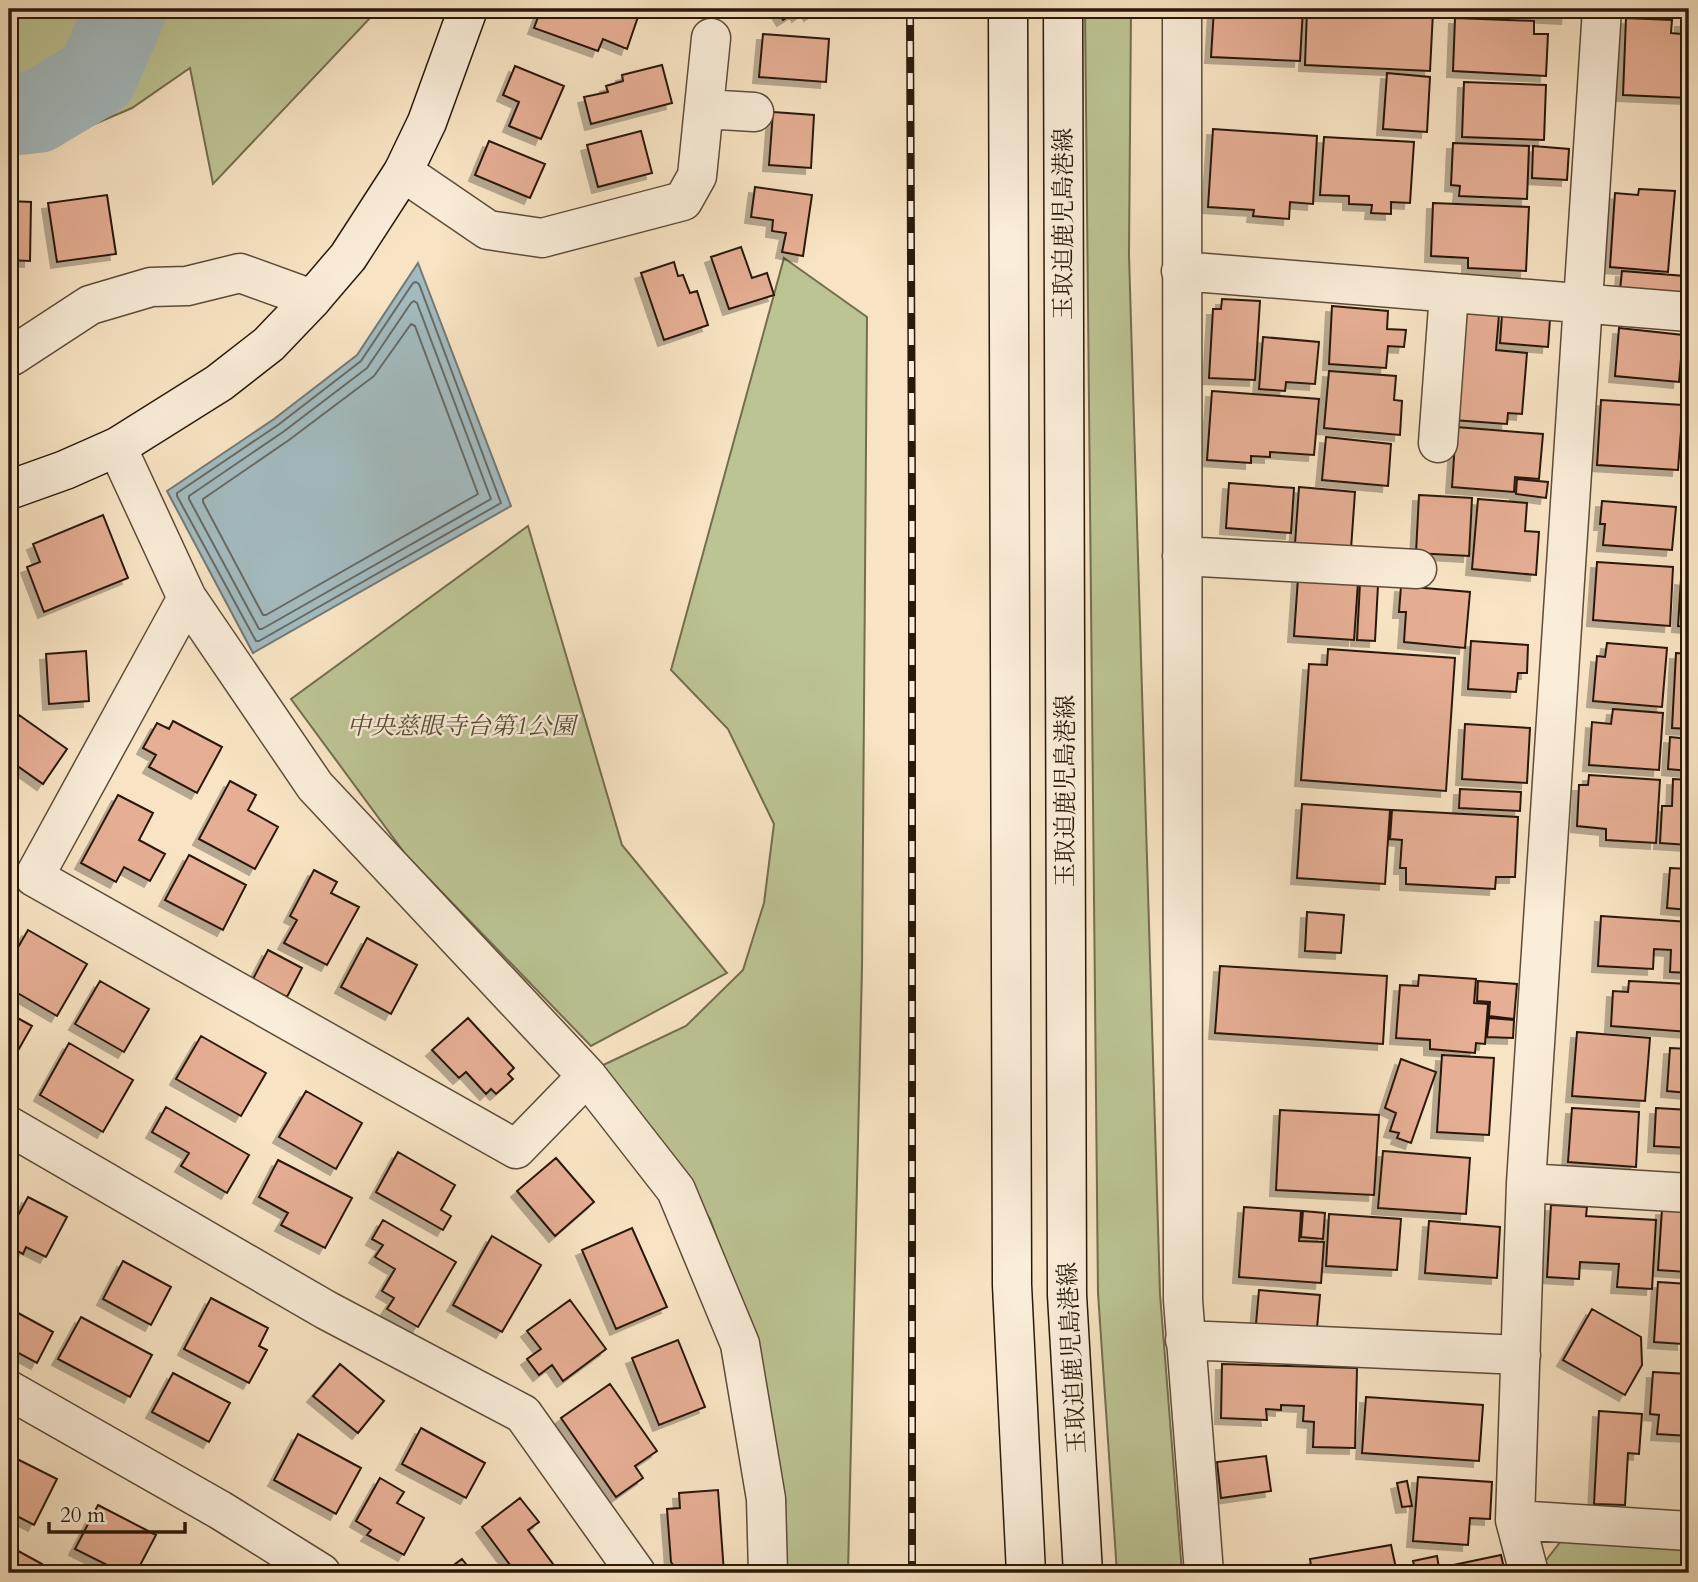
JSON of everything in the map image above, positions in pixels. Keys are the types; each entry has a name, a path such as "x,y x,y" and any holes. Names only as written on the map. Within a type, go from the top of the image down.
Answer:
{"street":[{"path":"9,491 117,447 219,383 269,344 312,299 348,257 403,172 427,122 468,9"},
{"path":"1008,9 1012,1271 1026,1573"},
{"name":"玉取迫鹿児島港線","path":"1063,9 1067,1295 1083,1573"},
{"path":"1182,9 1182,1300 1204,1573"},
{"path":"1529,1573 1516,1520 1526,1183 1602,9"},
{"path":"403,172 488,230 542,238 683,201 697,176 711,38"},
{"path":"704,109 754,112"},
{"path":"1181,271 1689,312"},
{"path":"9,356 90,305 151,287 187,286 240,273 312,299"},
{"path":"1438,443 1449,293"},
{"path":"117,447 187,598 315,786 587,1076 677,1190 740,1344 766,1499 768,1573"},
{"path":"1182,555 1417,569"},
{"path":"187,598 34,877 516,1149 587,1076"},
{"path":"9,1126 326,1310 523,1414 636,1573"},
{"path":"1526,1183 1689,1192"},
{"path":"1185,1340 1521,1355"},
{"path":"9,1390 219,1510 321,1573"},
{"path":"1516,1520 1689,1531"}],"green space":[{"path":"9,9 374,9 371,17 213,184 190,68 132,108 55,141 9,139"},
{"path":"1085,9 1131,9 1129,255 1160,1294 1182,1573 1117,1573 1098,1293"},
{"path":"784,258 867,317 862,967 848,1573 788,1573 759,1352 710,1219 599,1067 686,1026 743,970 764,903 774,824 728,729 671,670"},
{"name":"中央慈眼寺台第1公園","path":"528,526 622,845 727,973 591,1046 406,855 291,699"},
{"path":"1561,1541 1689,1549 1689,1573 1547,1573 1544,1563"}],"water":[{"path":"418,263 511,506 253,653 167,491 274,419 357,355"}],"building":[{"path":"541,9 640,11 627,49 603,39 598,51 534,28"},
{"path":"776,9 807,9 798,16 796,12 783,20"},
{"path":"807,9 819,9 810,15"},
{"path":"1214,9 1303,9 1300,61 1211,57"},
{"path":"1307,9 1433,12 1430,71 1305,65"},
{"path":"1481,9 1526,9 1526,16 1481,14"},
{"path":"1528,9 1568,9 1567,18 1528,16"},
{"path":"1455,18 1534,21 1534,34 1548,34 1546,76 1453,71"},
{"path":"1626,18 1672,20 1671,33 1681,34 1681,21 1689,21 1689,98 1623,95"},
{"path":"763,34 829,39 826,82 759,77"},
{"path":"662,65 672,103 591,124 584,97 608,92 606,86 623,81 622,75"},
{"path":"515,66 564,86 541,139 509,126 519,102 503,95"},
{"path":"1387,73 1430,77 1427,132 1383,129"},
{"path":"1464,82 1546,85 1544,140 1462,137"},
{"path":"773,112 814,115 811,168 769,165"},
{"path":"1213,129 1317,136 1313,204 1290,202 1289,219 1253,216 1254,210 1208,207"},
{"path":"641,131 652,173 598,187 587,145"},
{"path":"1324,137 1414,142 1410,203 1391,202 1391,214 1371,213 1372,205 1349,204 1349,196 1320,195"},
{"path":"489,141 545,164 530,198 475,175"},
{"path":"1453,143 1529,146 1527,199 1459,196 1460,186 1451,185"},
{"path":"1533,146 1569,149 1567,180 1532,178"},
{"path":"755,187 812,195 803,256 782,252 786,233 772,231 773,220 751,217"},
{"path":"1639,189 1675,191 1668,272 1610,267 1615,193 1638,195"},
{"path":"107,195 116,254 57,262 48,203"},
{"path":"9,201 31,202 30,261 9,260"},
{"path":"1433,203 1529,207 1526,271 1468,268 1468,258 1431,256"},
{"path":"741,247 752,278 767,273 774,295 729,309 711,257"},
{"path":"674,262 678,276 683,275 690,293 697,291 708,325 664,340 641,273"},
{"path":"1622,271 1685,276 1684,296 1620,290"},
{"path":"1222,299 1260,301 1255,380 1209,378 1213,309 1221,309"},
{"path":"1332,306 1388,311 1387,329 1406,330 1404,347 1388,346 1386,368 1329,364"},
{"path":"1460,311 1499,315 1496,350 1527,353 1522,414 1508,413 1507,424 1453,420"},
{"path":"1502,315 1550,319 1548,347 1500,343"},
{"path":"1619,328 1683,335 1679,382 1615,376"},
{"path":"1263,337 1319,342 1315,384 1286,382 1285,391 1259,389"},
{"path":"1689,368 1689,429 1685,429"},
{"path":"1329,371 1396,376 1394,400 1402,401 1400,435 1324,428"},
{"path":"1212,391 1319,399 1314,455 1270,452 1270,457 1251,456 1251,463 1207,460"},
{"path":"1601,400 1683,405 1678,470 1597,465"},
{"path":"1456,427 1543,434 1539,479 1515,477 1514,492 1452,487"},
{"path":"1326,437 1391,444 1388,486 1322,480"},
{"path":"1517,479 1548,482 1546,498 1516,494"},
{"path":"1229,483 1294,488 1291,533 1226,528"},
{"path":"1299,487 1355,492 1351,549 1295,544"},
{"path":"1419,495 1472,498 1469,556 1416,553"},
{"path":"1478,499 1527,503 1525,531 1539,532 1536,575 1472,569"},
{"path":"1602,501 1676,507 1672,550 1603,545 1605,524 1600,524"},
{"path":"103,515 128,578 44,612 27,567 40,562 33,544"},
{"path":"1597,562 1673,567 1670,626 1593,620"},
{"path":"1298,578 1358,582 1354,640 1294,636"},
{"path":"1681,579 1689,580 1689,627 1678,626"},
{"path":"1360,583 1378,585 1375,641 1357,640"},
{"path":"1401,586 1470,592 1465,648 1404,642 1406,612 1399,612"},
{"path":"1471,641 1528,645 1527,673 1518,673 1516,692 1468,689"},
{"path":"1607,643 1667,648 1662,707 1593,701 1597,656 1605,657"},
{"path":"1328,649 1455,658 1446,791 1301,780 1309,664 1327,665"},
{"path":"86,651 89,701 49,704 46,654"},
{"path":"1676,653 1689,654 1689,729 1672,728"},
{"path":"1613,709 1663,713 1659,770 1589,765 1592,722 1611,724"},
{"path":"19,715 67,749 43,784 9,760 9,748 17,736 9,730"},
{"path":"173,721 222,747 197,793 149,767 156,755 143,748 157,723 169,729"},
{"path":"1465,724 1530,728 1527,783 1462,779"},
{"path":"1670,737 1689,739 1689,771 1668,769"},
{"path":"1589,775 1660,780 1656,843 1606,840 1606,829 1577,826 1579,785 1588,785"},
{"path":"1673,779 1689,780 1689,845 1660,843 1662,806 1672,806"},
{"path":"230,781 256,795 248,810 278,827 255,869 199,839"},
{"path":"1460,789 1521,792 1520,811 1459,808"},
{"path":"118,795 153,813 139,840 165,854 150,881 124,867 116,882 81,863"},
{"path":"1302,804 1390,810 1385,884 1297,878"},
{"path":"1392,810 1518,817 1515,877 1496,877 1495,889 1406,884 1406,868 1400,868 1402,840 1390,839"},
{"path":"189,855 246,885 223,930 165,900"},
{"path":"1670,868 1689,869 1689,910 1667,908"},
{"path":"314,870 337,882 331,893 359,907 327,965 284,943 297,920 290,916"},
{"path":"1307,912 1344,915 1341,953 1305,951"},
{"path":"1601,916 1689,922 1689,973 1670,972 1671,950 1654,949 1653,969 1598,966"},
{"path":"28,930 87,964 57,1016 9,988 9,963"},
{"path":"367,938 417,965 391,1014 341,987"},
{"path":"268,950 302,968 287,997 253,979"},
{"path":"1220,966 1387,976 1383,1044 1215,1033"},
{"path":"1419,975 1476,979 1474,1003 1488,1004 1485,1044 1476,1043 1475,1053 1430,1049 1430,1040 1396,1038 1400,985 1418,986"},
{"path":"100,981 149,1009 124,1052 75,1024"},
{"path":"1478,981 1517,984 1514,1019 1489,1016 1490,1002 1477,1001"},
{"path":"1629,981 1689,984 1689,1032 1611,1026 1613,991 1628,992"},
{"path":"9,1008 14,1011 12,1015 32,1026 12,1061 9,1059"},
{"path":"468,1018 514,1068 508,1074 513,1079 496,1094 491,1089 486,1094 466,1072 459,1078 432,1050"},
{"path":"1489,1018 1514,1020 1513,1038 1487,1037"},
{"path":"1577,1032 1650,1038 1645,1101 1572,1096"},
{"path":"201,1036 266,1073 241,1116 176,1079"},
{"path":"69,1043 133,1080 103,1132 40,1095"},
{"path":"1670,1048 1689,1049 1689,1093 1667,1091"},
{"path":"1442,1055 1494,1058 1489,1135 1437,1132"},
{"path":"1401,1059 1436,1072 1411,1143 1397,1138 1399,1133 1390,1131 1396,1113 1385,1108"},
{"path":"306,1091 362,1123 336,1169 279,1137"},
{"path":"166,1107 249,1155 227,1193 181,1166 189,1153 152,1132"},
{"path":"1572,1108 1639,1112 1636,1167 1568,1162"},
{"path":"1656,1108 1689,1110 1689,1148 1654,1146"},
{"path":"1280,1110 1379,1115 1374,1195 1276,1190"},
{"path":"1383,1151 1470,1158 1466,1214 1378,1208"},
{"path":"398,1152 455,1185 441,1210 451,1216 443,1230 376,1192"},
{"path":"556,1158 594,1202 555,1236 517,1191"},
{"path":"278,1160 352,1198 325,1248 281,1225 288,1213 259,1197"},
{"path":"28,1197 67,1217 46,1257 26,1247 23,1254 9,1246 9,1232"},
{"path":"1551,1205 1587,1207 1586,1216 1656,1220 1652,1289 1617,1287 1619,1264 1580,1262 1579,1279 1547,1277"},
{"path":"1244,1207 1301,1211 1299,1241 1324,1242 1321,1283 1239,1277"},
{"path":"1662,1209 1689,1211 1687,1272 1658,1270"},
{"path":"1303,1211 1325,1213 1323,1239 1301,1237"},
{"path":"1329,1214 1401,1219 1397,1270 1326,1266"},
{"path":"383,1220 456,1262 418,1327 387,1309 394,1298 382,1291 395,1269 375,1257 383,1245 372,1239"},
{"path":"1429,1221 1500,1227 1497,1278 1425,1273"},
{"path":"632,1228 667,1307 616,1329 582,1250"},
{"path":"492,1236 541,1265 502,1332 453,1305"},
{"path":"123,1261 171,1287 151,1325 103,1299"},
{"path":"1658,1282 1689,1284 1689,1336 1683,1335 1683,1344 1654,1342"},
{"path":"1259,1290 1320,1295 1317,1328 1256,1324"},
{"path":"211,1298 268,1328 259,1346 267,1350 249,1383 184,1349"},
{"path":"570,1300 606,1349 563,1381 552,1365 539,1375 527,1359 541,1349 527,1331"},
{"path":"9,1308 53,1332 37,1363 9,1348"},
{"path":"1592,1309 1641,1337 1642,1365 1625,1395 1563,1360"},
{"path":"81,1317 152,1355 130,1397 58,1359"},
{"path":"678,1340 705,1407 659,1425 632,1358"},
{"path":"340,1364 384,1401 358,1433 313,1396"},
{"path":"1222,1364 1357,1368 1355,1448 1313,1447 1314,1422 1303,1421 1304,1406 1281,1405 1281,1410 1266,1409 1267,1420 1221,1418"},
{"path":"1653,1372 1689,1374 1689,1436 1657,1434 1659,1415 1650,1414"},
{"path":"173,1373 230,1403 209,1442 152,1412"},
{"path":"610,1384 657,1451 635,1466 643,1478 616,1497 561,1418"},
{"path":"1366,1397 1483,1405 1479,1461 1362,1453"},
{"path":"1599,1411 1642,1414 1639,1454 1628,1453 1625,1505 1594,1504"},
{"path":"421,1428 485,1463 466,1498 402,1464"},
{"path":"298,1434 361,1468 336,1514 274,1480"},
{"path":"9,1455 57,1479 34,1525 9,1512"},
{"path":"1266,1456 1271,1491 1221,1498 1217,1462"},
{"path":"1418,1477 1492,1482 1490,1519 1470,1518 1468,1545 1413,1541"},
{"path":"380,1478 404,1492 397,1503 424,1518 404,1555 367,1535 371,1530 356,1521"},
{"path":"1407,1481 1412,1506 1402,1507 1397,1483"},
{"path":"718,1490 724,1573 679,1573 671,1562 667,1509 680,1508 679,1493"},
{"path":"520,1498 539,1522 528,1530 553,1564 540,1573 516,1573 482,1527"},
{"path":"98,1505 156,1535 136,1573 123,1573 75,1549"},
{"path":"1391,1545 1397,1573 1312,1573 1310,1559"},
{"path":"9,1546 42,1564 37,1573 9,1573"},
{"path":"1501,1555 1505,1573 1416,1573 1413,1561 1437,1556 1439,1568"},
{"path":"462,1559 473,1573 443,1573"}],"waterway":[{"path":"9,115 37,112 97,76 126,9"}],"railway":[{"path":"910,9 912,1573"}]}
